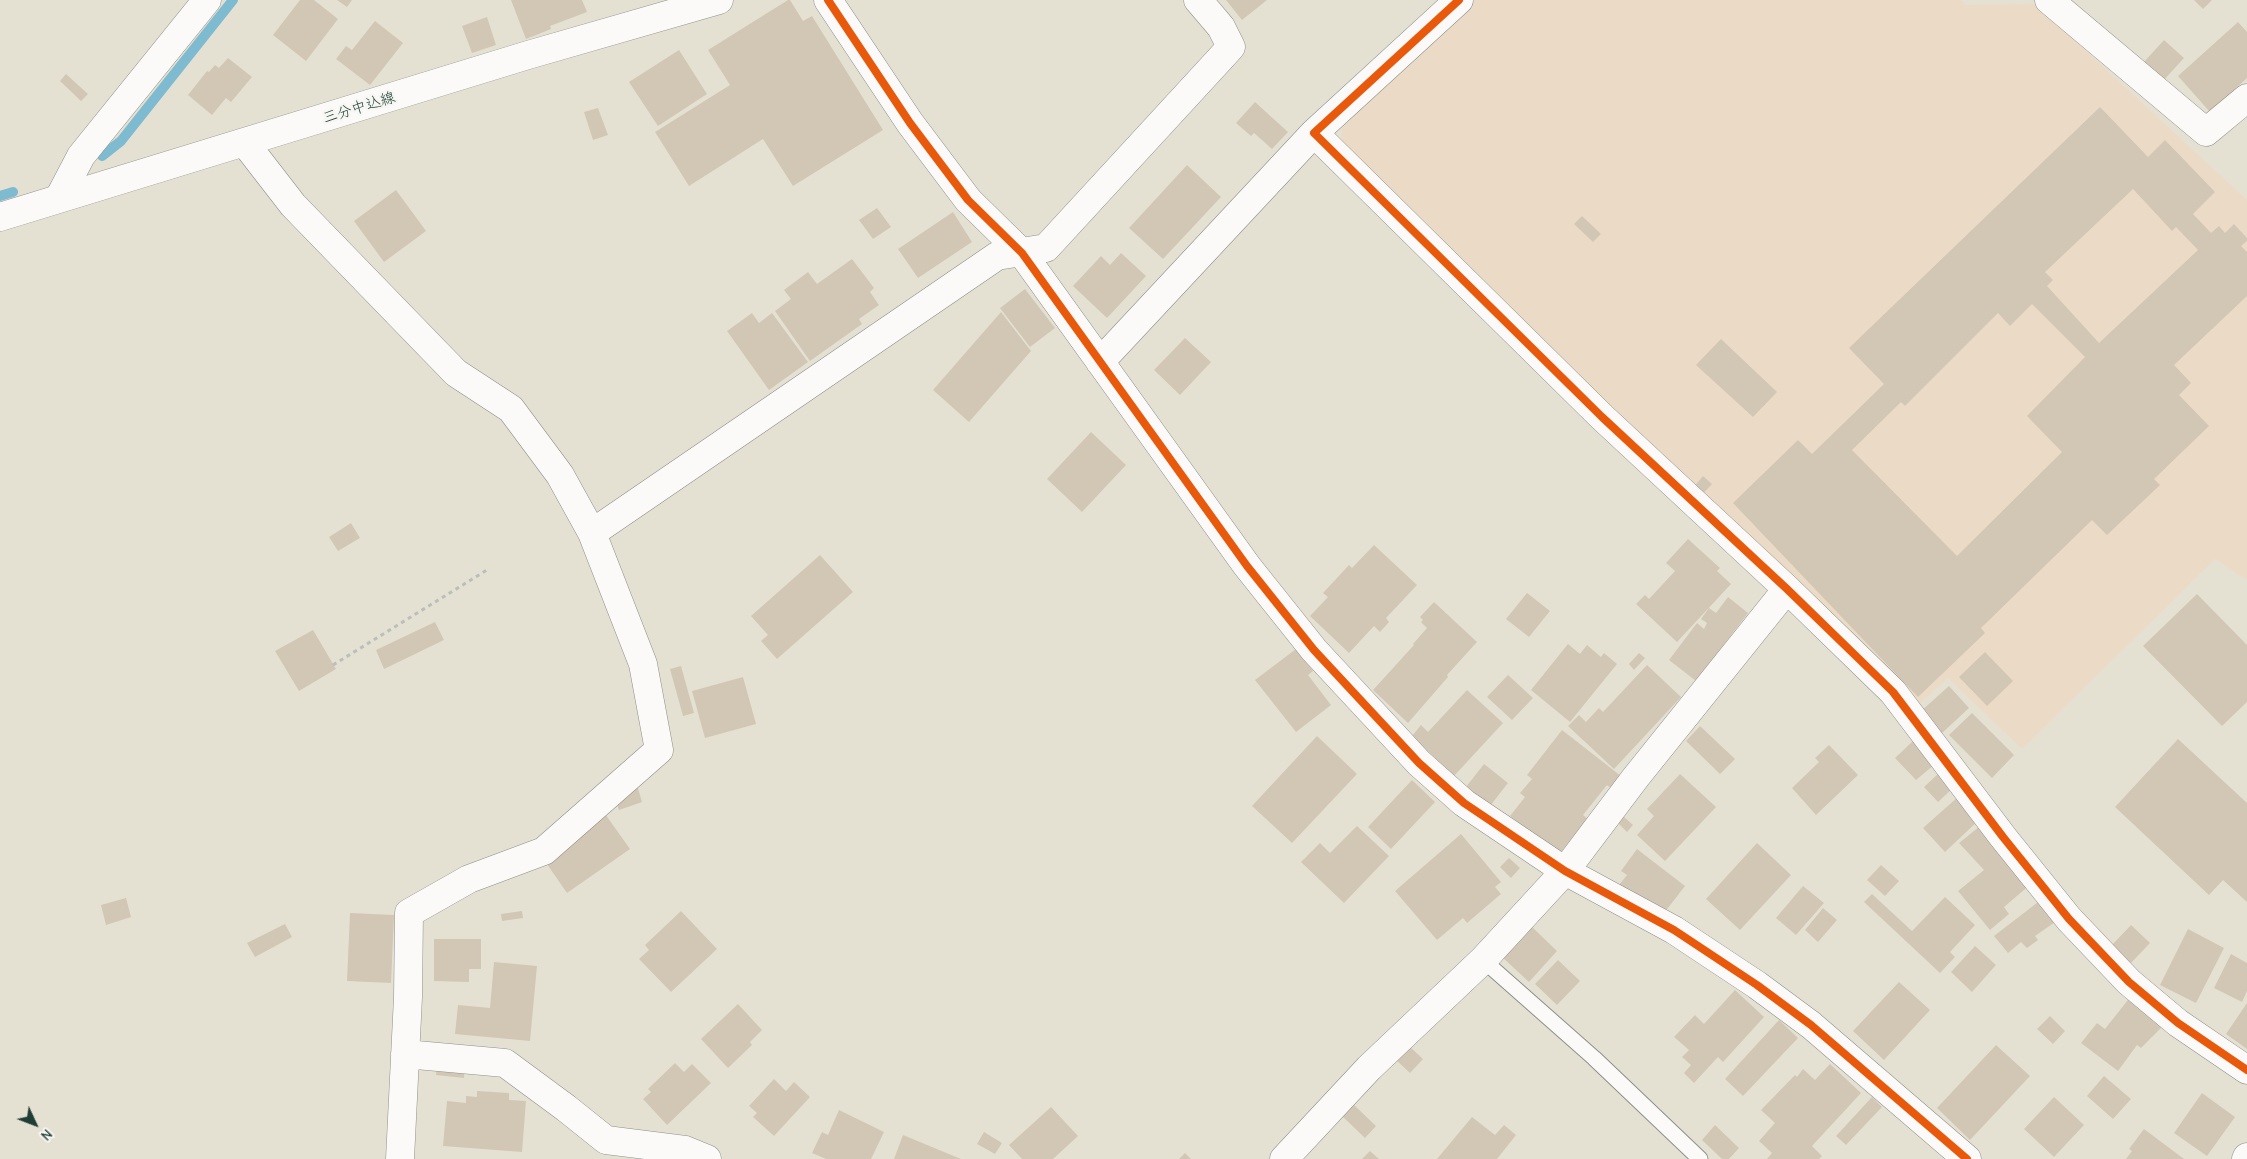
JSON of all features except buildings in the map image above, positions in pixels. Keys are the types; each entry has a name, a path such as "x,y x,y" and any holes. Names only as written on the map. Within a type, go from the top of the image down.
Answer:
{"street":[{"path":"59,198 81,156 207,0"},
{"name":"三分中込線","path":"0,217 528,55 719,0"},
{"path":"828,0 910,123 968,200 1022,253 1247,566 1321,657 1419,764 1464,803 1565,871 1674,930 1756,985 1811,1025 1967,1159"},
{"path":"592,534 997,256 1046,248 1231,47 1221,27 1198,0"},
{"path":"1100,362 1314,133 1460,0"},
{"path":"2050,0 2206,132 2247,98"},
{"path":"1314,133 1602,417 1787,588 1893,692 2015,852 2069,919 2122,975 2178,1023 2247,1070"},
{"path":"245,142 293,205 456,373 512,409 560,474 592,534 643,664 659,750 544,851 469,879 409,913 400,1159"},
{"path":"1284,1159 1369,1068 1483,960 1565,871 1636,777 1787,588"},
{"path":"405,1054 505,1063 606,1140 685,1150 707,1159"}],"lane":[{"path":"1483,960 1594,1058 1700,1159"}],"path":[{"path":"333,665 488,570"}],"shaded area":[{"path":"1475,0 1961,0 1966,5 2035,4 2247,200 2247,580 2215,559 2022,749 1948,678 1920,703 1341,147 1342,128"}],"waterway":[{"path":"102,156 121,141 233,0"},
{"path":"0,196 13,192"}],"cycle path":[{"path":"828,0 910,123 968,200 1022,253 1247,566 1314,650 1419,763 1464,803 1565,871 1674,930 1757,985 1811,1025 1967,1159"},
{"path":"1459,0 1314,133 1602,417 1787,589 1893,692 2003,837 2069,919 2129,982 2178,1023 2247,1070"}]}
